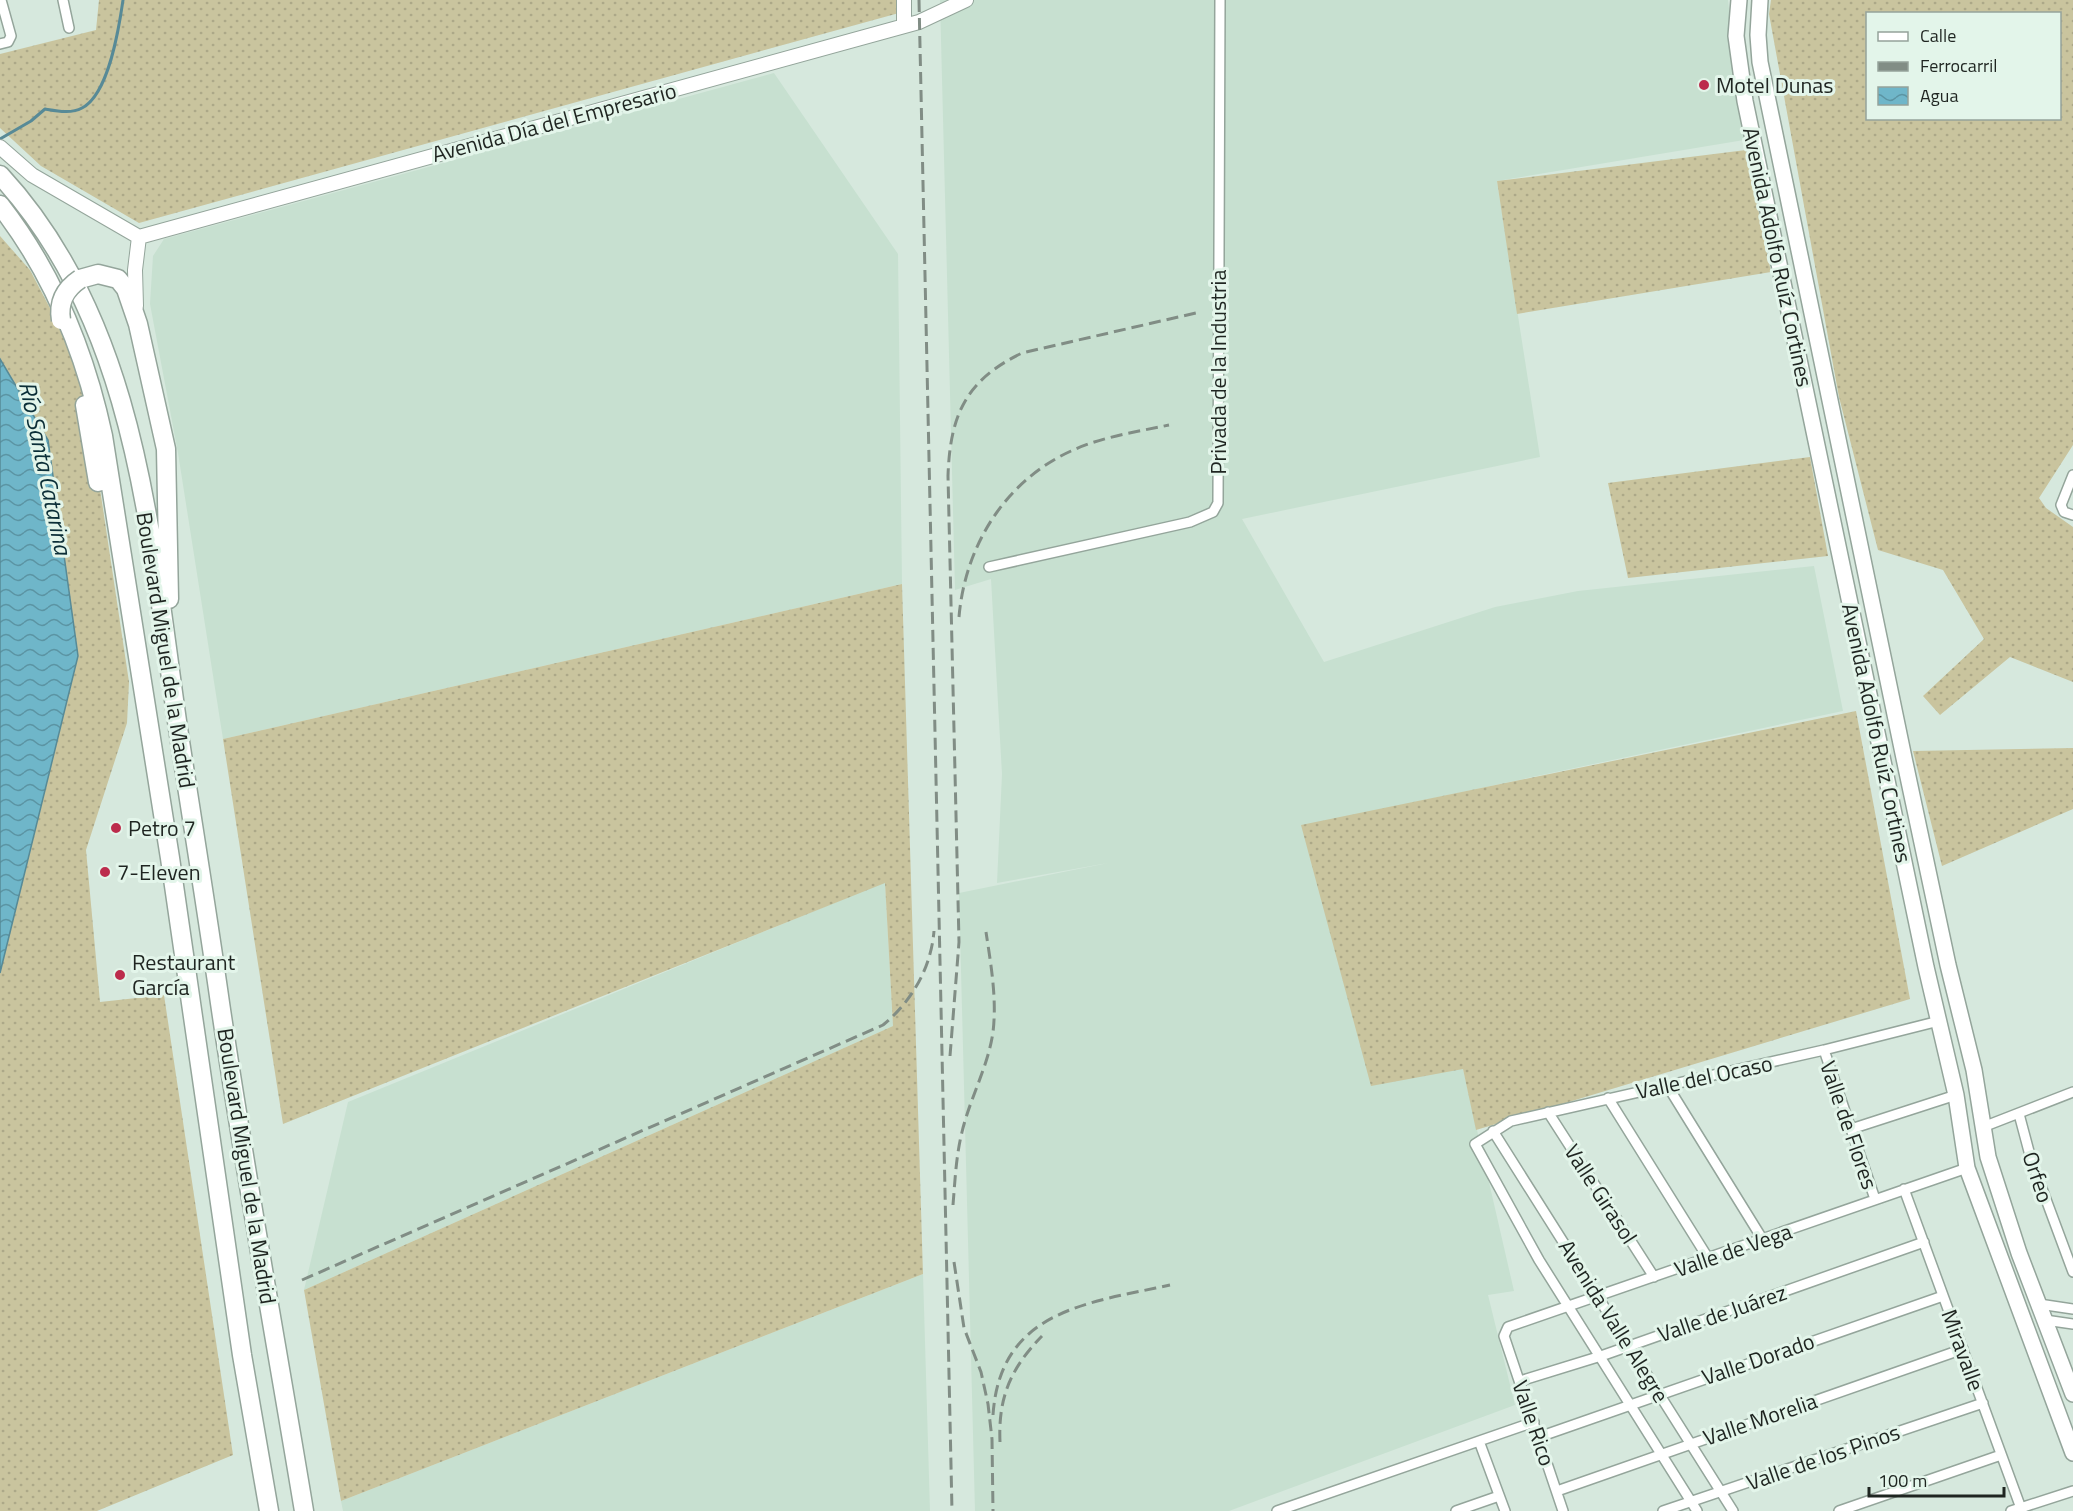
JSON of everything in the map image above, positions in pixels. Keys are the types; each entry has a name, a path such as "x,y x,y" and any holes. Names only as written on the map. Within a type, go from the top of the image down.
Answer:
{"highway":[{"name":"Boulevard Miguel de la Madrid","path":"0,175 30,211 63,261 106,349 130,434 167,637 178,727 242,1143 304,1511"},
{"name":"Boulevard Miguel de la Madrid","path":"0,206 37,258 54,289 94,393 170,858 242,1355 269,1511"},
{"path":"127,593 116,577 111,561 84,402 61,320 62,302 75,283 95,274 117,278 126,289 138,324 160,420 167,464 169,610 167,637"}],"main road":[{"name":"Avenida Adolfo Ruíz Cortines","path":"1739,0 1736,36 1745,101 1956,1095 1967,1168 2073,1453"},
{"name":"Avenida Adolfo Ruíz Cortines","path":"1760,0 1760,62 1904,758 1948,965 1974,1070 1983,1127 1999,1197 2073,1394"}],"street":[{"path":"0,44 8,42 10,36 2,0"},
{"path":"63,0 69,28"},
{"path":"904,0 904,26"},
{"name":"Avenida Día del Empresario","path":"139,237 919,22 966,0"},
{"name":"Privada de la Industria","path":"989,567 1190,522 1213,512 1218,503 1220,0"},
{"path":"0,147 33,175 139,237 135,270 138,324"},
{"path":"2073,475 2061,507 2073,515"},
{"name":"Valle del Ocaso","path":"1475,1144 1492,1131 1511,1121 1824,1050 1939,1021"},
{"name":"Valle de Flores","path":"1824,1050 1875,1199"},
{"path":"1667,1085 1762,1240"},
{"path":"1851,1129 1956,1095"},
{"path":"1983,1127 2072,1095"},
{"path":"1608,1098 1708,1258"},
{"name":"Valle Girasol","path":"1548,1112 1654,1277"},
{"name":"Orfeo","path":"2019,1114 2031,1159 2073,1272"},
{"name":"Avenida Valle Alegre","path":"1492,1131 1733,1511"},
{"name":"Avenida Valle Alegre","path":"1475,1144 1507,1206 1697,1511"},
{"name":"Valle de Vega","path":"1504,1336 1511,1324 1599,1297 1967,1168"},
{"name":"Miravalle","path":"1904,1189 1983,1403 2018,1510"},
{"name":"Valle de Juárez","path":"1520,1381 1601,1356 1924,1242"},
{"name":"Valle Dorado","path":"1539,1437 1943,1296"},
{"path":"2039,1304 2073,1309"},
{"path":"2045,1320 2073,1323"},
{"name":"Valle Rico","path":"1504,1336 1563,1511"},
{"name":"Valle Morelia","path":"1557,1491 1691,1442 1963,1349"},
{"name":"Valle de los Pinos","path":"1663,1511 1983,1403"},
{"path":"1276,1511 1534,1422"},
{"path":"1479,1441 1505,1511"},
{"path":"1839,1511 2001,1455"},
{"path":"2018,1510 2073,1491"},
{"path":"1456,1511 1499,1496"}],"shaded area":[{"path":"99,0 899,0 899,13 139,223 41,166 0,128 0,54 96,30"},
{"path":"940,0 1728,0 1744,140 1497,181 1540,457 1242,519 1324,662 1495,607 1578,591 1814,566 1843,711 1302,826 1463,1069 1514,1291 1488,1295 1515,1405 1229,1511 975,1511 959,893 1108,863 997,883 1002,774 991,579 955,590"},
{"path":"1771,0 2073,0 2073,445 2039,498 2046,508 2073,527 2073,682 2010,657 1940,715 1923,696 1984,639 1943,570 1878,550 1839,397 1769,14"},
{"path":"774,73 898,254 902,584 223,739 178,453 150,304 153,256 164,239"},
{"path":"1746,150 1771,272 1517,314 1497,181"},
{"path":"0,236 30,270 62,331 79,380 94,449 129,682 127,723 86,850 100,1002 164,995 233,1455 97,1511 0,1511"},
{"path":"1810,457 1828,556 1628,578 1608,483"},
{"path":"902,584 923,1274 341,1501 304,1290 893,1026 885,883 283,1124 223,739"},
{"path":"1856,711 1910,999 1476,1130 1463,1069 1371,1086 1301,825"},
{"path":"2073,748 2073,809 1942,866 1913,751"},
{"path":"885,882 893,1026 304,1290 348,1102"},
{"path":"923,1274 930,1511 343,1511 341,1501"}],"water":[{"name":"Río Santa Catarina","path":"0,359 48,440 78,656 0,973"}],"waterway":[{"path":"0,139 31,121 45,109 73,111 82,108 91,100 106,75 119,27 123,0"}],"railway":[{"path":"919,0 952,1511"},
{"path":"950,1056 959,942 948,476 949,454 958,417 965,402 987,375 1022,353 1200,312"},
{"path":"959,617 970,565 980,541 1008,498 1026,480 1047,464 1082,446 1119,435 1169,425"},
{"path":"302,1280 883,1025 903,1005 918,983 929,958 934,931"},
{"path":"953,1205 962,1132 987,1058 993,1032 994,995 986,932"},
{"path":"954,1262 964,1328 981,1372 988,1404 992,1439 993,1511"},
{"path":"993,1415 999,1380 1012,1353 1030,1332 1053,1317 1080,1306 1170,1285"},
{"path":"1000,1442 1001,1411 1009,1384 1022,1360 1042,1336"}],"place":[{"name":"Motel Dunas","path":"1704,85"},
{"name":"Petro 7","path":"116,828"},
{"name":"7-Eleven","path":"105,872"},
{"name":"Restaurant García","path":"120,975"}]}
